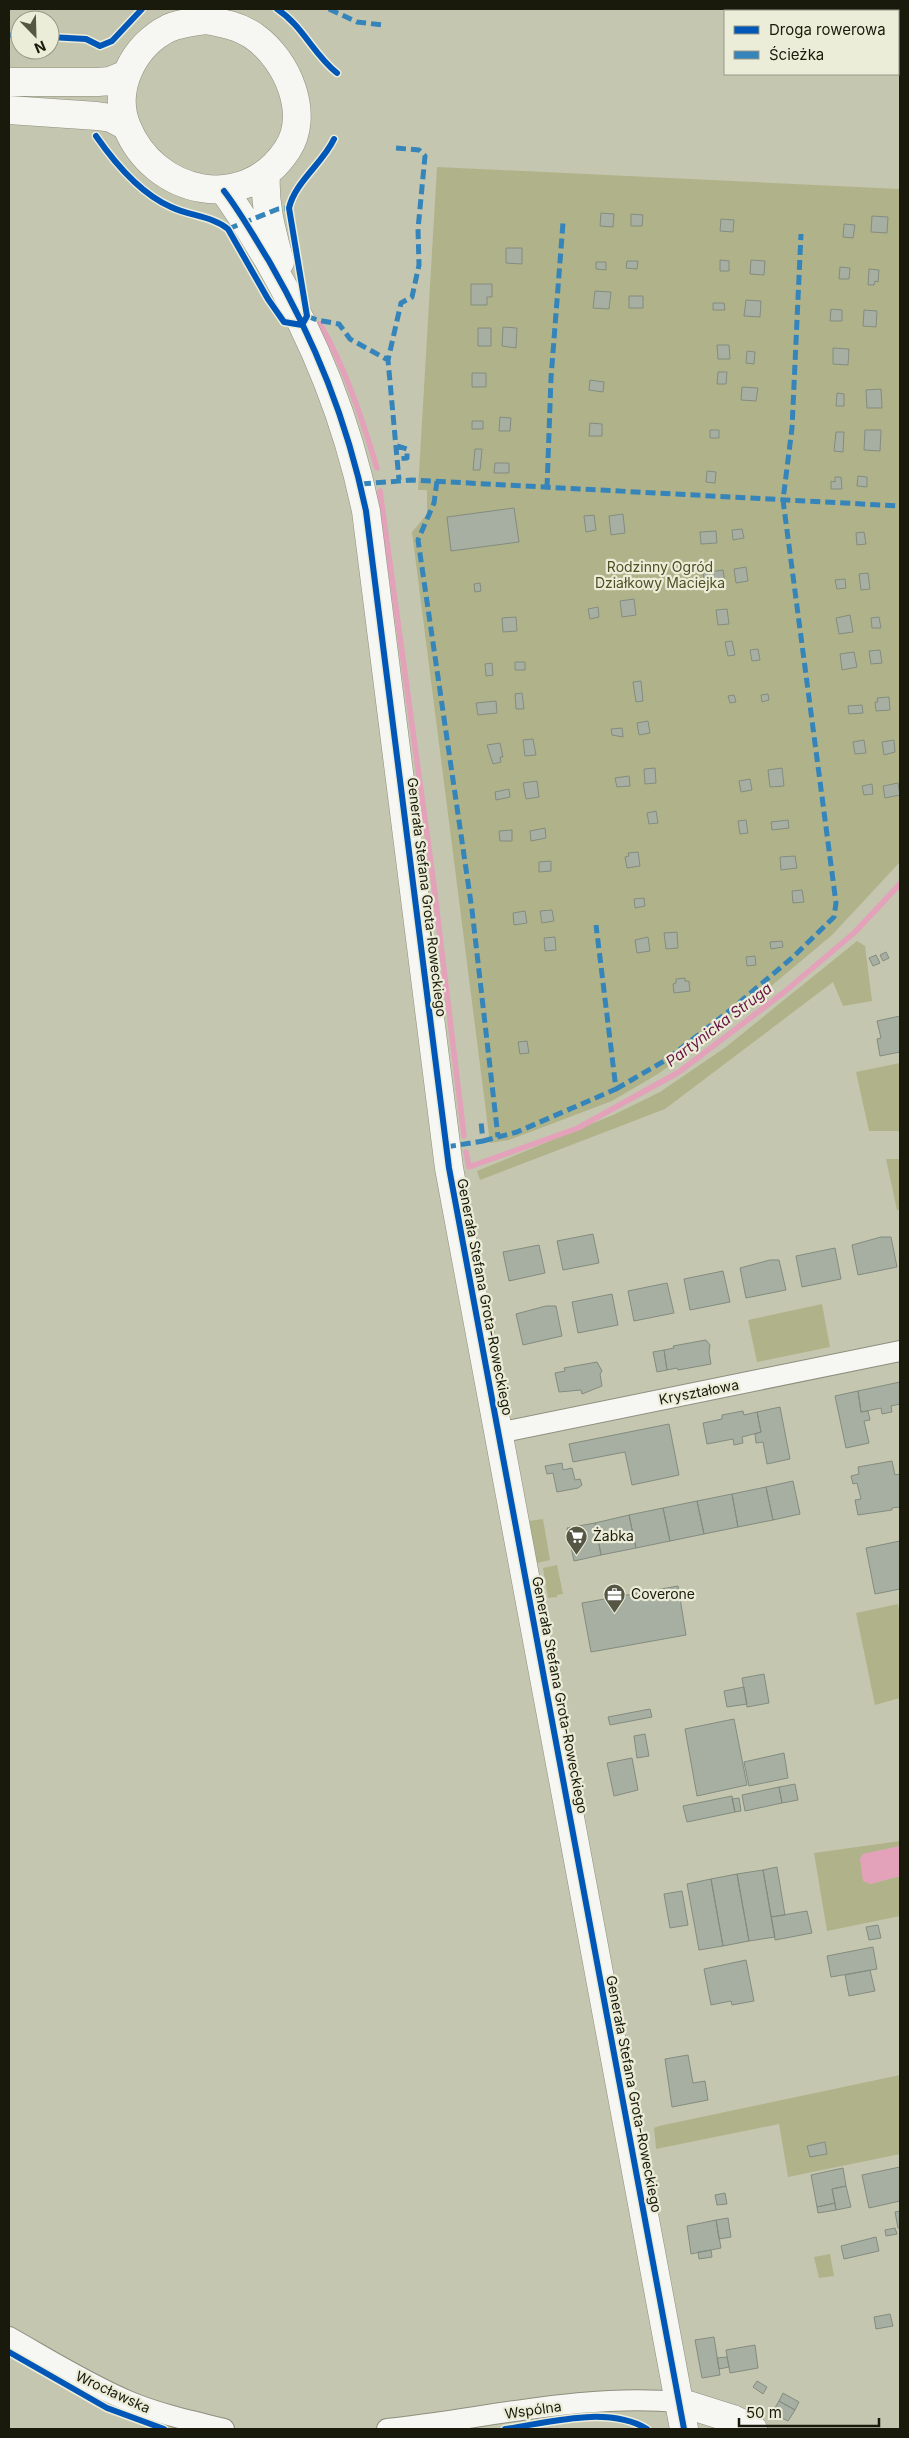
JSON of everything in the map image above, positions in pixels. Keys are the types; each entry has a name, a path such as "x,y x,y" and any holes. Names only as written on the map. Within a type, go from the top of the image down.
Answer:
{"street":[{"path":"198,14 227,24 255,37 275,58 292,88 296,106 295,133 288,149 266,174 237,188 224,191 205,189 171,176 147,157 126,126 122,94 127,74 157,22 171,27 198,14"},
{"path":"9,82 98,82 110,81 127,74"},
{"path":"9,110 97,116 111,118 126,126"},
{"name":"Generała Stefana Grota-Roweckiego","path":"266,174 265,195 267,213 288,295"},
{"name":"Generała Stefana Grota-Roweckiego","path":"224,191 236,207 288,295 323,370 346,429 366,511 448,1168 684,2429"},
{"name":"Kryształowa","path":"498,1432 900,1351"},
{"name":"Wrocławska","path":"9,2337 85,2381 128,2401 163,2414 224,2429"},
{"name":"Wspólna","path":"387,2429 596,2402 645,2399 679,2402"},
{"path":"679,2402 733,2419 754,2429"}],"green space":[{"name":"Rodzinny Ogród Działkowy Maciejka","path":"437,167 900,189 900,862 832,935 720,1029 658,1074 612,1101 509,1140 490,1143 412,532 427,514 427,490 418,490"},
{"path":"857,941 865,946 872,1001 843,1006 833,982 665,1109 480,1180 477,1171 613,1115 660,1092 726,1047"},
{"path":"900,1063 900,1131 869,1131 856,1072"},
{"path":"886,1159 900,1159 900,1209 897,1210"},
{"path":"822,1304 830,1347 757,1362 748,1320"},
{"path":"543,1519 550,1560 537,1563 529,1521"},
{"path":"557,1565 563,1594 548,1598 543,1568"},
{"path":"898,1604 900,1617 900,1698 875,1705 856,1613"},
{"path":"900,1841 900,1846 864,1854 860,1859 870,1884 900,1876 900,1916 827,1931 814,1853"},
{"path":"900,2075 900,2154 788,2177 779,2124 656,2149 654,2128 659,2126"},
{"path":"830,2254 834,2276 819,2278 814,2257"}],"shaded area":[{"path":"900,1846 900,1876 870,1884 863,1881 860,1859 863,1854"}],"building":[{"path":"601,213 614,214 613,227 600,226"},
{"path":"631,214 643,215 642,226 631,226"},
{"path":"872,216 888,217 887,233 871,232"},
{"path":"721,219 734,220 733,232 720,231"},
{"path":"844,224 855,225 853,238 843,237"},
{"path":"506,248 522,248 522,264 506,263"},
{"path":"720,260 729,261 729,271 720,271"},
{"path":"751,260 765,261 764,275 750,274"},
{"path":"627,261 638,261 637,269 626,268"},
{"path":"596,262 606,262 606,270 596,269"},
{"path":"840,267 850,268 849,279 839,279"},
{"path":"869,269 879,270 878,282 875,281 874,285 868,285"},
{"path":"471,284 492,284 492,297 487,297 487,305 471,305"},
{"path":"595,291 611,292 609,309 593,308"},
{"path":"629,296 643,296 643,308 629,308"},
{"path":"746,300 761,301 760,317 744,316"},
{"path":"713,303 724,303 725,310 713,310"},
{"path":"831,309 842,310 842,321 830,321"},
{"path":"864,310 877,311 876,327 863,326"},
{"path":"503,327 517,328 516,348 502,346"},
{"path":"478,328 491,328 491,346 478,346"},
{"path":"717,345 729,345 730,359 718,359"},
{"path":"833,348 849,349 848,365 833,364"},
{"path":"747,351 755,352 754,364 746,363"},
{"path":"718,372 727,372 726,384 717,384"},
{"path":"472,373 486,373 486,387 472,387"},
{"path":"590,380 604,382 603,392 589,390"},
{"path":"742,387 758,388 756,401 741,400"},
{"path":"881,389 882,408 867,408 866,390"},
{"path":"837,393 844,394 844,406 836,406"},
{"path":"500,417 511,418 510,431 499,431"},
{"path":"472,421 483,421 483,429 472,429"},
{"path":"590,423 602,424 602,436 589,436"},
{"path":"710,430 719,430 719,438 710,438"},
{"path":"865,430 881,430 880,451 864,450"},
{"path":"836,432 844,432 843,452 834,451"},
{"path":"475,449 482,449 480,470 473,470"},
{"path":"495,463 509,463 509,473 494,473"},
{"path":"707,471 716,472 715,483 706,482"},
{"path":"858,476 867,477 867,487 857,486"},
{"path":"835,477 841,477 842,489 831,489 831,481 835,482"},
{"path":"514,508 519,542 451,551 447,517"},
{"path":"623,514 625,533 611,535 609,516"},
{"path":"594,515 596,530 586,532 584,516"},
{"path":"742,529 744,538 733,540 732,530"},
{"path":"716,531 717,543 701,544 700,532"},
{"path":"864,532 866,544 857,545 856,533"},
{"path":"746,567 748,581 736,583 734,569"},
{"path":"723,570 725,583 705,586 703,573"},
{"path":"868,573 870,589 861,590 859,574"},
{"path":"845,579 846,588 837,589 835,580"},
{"path":"480,583 481,591 475,592 474,584"},
{"path":"634,599 636,615 622,617 620,601"},
{"path":"598,607 599,617 590,619 588,609"},
{"path":"727,609 729,624 718,625 716,610"},
{"path":"850,615 853,632 839,634 836,618"},
{"path":"516,617 517,631 503,632 502,618"},
{"path":"879,617 881,628 872,628 871,618"},
{"path":"732,641 735,655 728,656 725,642"},
{"path":"758,649 760,660 752,661 750,650"},
{"path":"880,650 882,663 871,664 869,651"},
{"path":"854,652 857,667 842,670 840,654"},
{"path":"515,662 525,662 525,670 515,670"},
{"path":"492,663 493,675 486,676 485,664"},
{"path":"641,681 643,701 636,702 633,682"},
{"path":"522,693 524,709 516,709 515,694"},
{"path":"768,694 769,700 762,702 761,695"},
{"path":"734,695 736,702 730,703 728,696"},
{"path":"889,697 890,710 876,711 875,702 878,702 877,698"},
{"path":"496,701 497,713 478,715 476,703"},
{"path":"862,705 863,713 849,714 848,706"},
{"path":"648,721 650,733 639,735 637,723"},
{"path":"622,728 623,737 612,735 611,729"},
{"path":"533,739 536,755 525,756 523,740"},
{"path":"864,740 866,753 855,754 853,742"},
{"path":"894,740 895,752 884,755 882,742"},
{"path":"500,743 503,757 500,757 501,762 493,764 487,745"},
{"path":"655,768 656,783 645,784 644,769"},
{"path":"782,768 784,786 770,787 768,770"},
{"path":"629,776 630,786 617,787 615,778"},
{"path":"750,779 752,790 741,792 739,781"},
{"path":"537,781 539,797 526,799 523,783"},
{"path":"898,783 900,795 885,798 883,786"},
{"path":"872,784 873,794 864,795 862,786"},
{"path":"509,789 510,797 496,800 495,792"},
{"path":"656,811 658,823 649,824 647,813"},
{"path":"746,820 748,833 740,834 738,821"},
{"path":"788,820 789,828 772,830 771,822"},
{"path":"545,828 546,838 531,841 530,831"},
{"path":"512,830 512,841 500,841 499,831"},
{"path":"638,852 640,866 627,868 625,857 629,856 628,853"},
{"path":"795,856 797,868 781,870 780,857"},
{"path":"551,861 551,871 539,872 539,862"},
{"path":"802,890 804,902 793,903 792,891"},
{"path":"644,898 645,906 635,908 634,899"},
{"path":"552,910 554,921 542,923 540,911"},
{"path":"525,911 527,923 514,925 513,913"},
{"path":"677,932 678,948 666,949 664,933"},
{"path":"555,937 556,950 545,951 544,938"},
{"path":"648,937 650,951 637,953 635,940"},
{"path":"782,941 783,947 771,949 770,942"},
{"path":"886,952 889,958 883,961 880,955"},
{"path":"876,955 880,963 873,966 869,958"},
{"path":"755,956 756,965 747,966 746,957"},
{"path":"685,978 685,981 689,981 690,991 674,993 673,984 676,983 676,979"},
{"path":"900,1016 900,1052 880,1056 877,1039 881,1038 877,1021"},
{"path":"527,1041 529,1053 520,1054 518,1042"},
{"path":"593,1234 599,1263 563,1270 557,1241"},
{"path":"881,1237 891,1237 897,1267 858,1275 852,1245"},
{"path":"539,1245 545,1273 509,1281 503,1252"},
{"path":"835,1248 841,1279 802,1287 796,1256"},
{"path":"770,1260 779,1260 786,1290 746,1298 740,1268"},
{"path":"723,1271 730,1302 690,1310 684,1279"},
{"path":"667,1283 674,1313 634,1321 628,1291"},
{"path":"612,1294 618,1325 578,1333 572,1302"},
{"path":"546,1306 556,1306 562,1336 523,1345 516,1314"},
{"path":"706,1340 710,1345 711,1364 667,1370 664,1350 674,1348 673,1346"},
{"path":"664,1350 667,1370 657,1372 653,1352"},
{"path":"597,1362 602,1371 600,1374 602,1386 582,1394 581,1390 559,1392 555,1373 565,1371 564,1368"},
{"path":"900,1382 900,1404 891,1406 892,1412 882,1414 881,1408 861,1412 858,1391"},
{"path":"858,1391 861,1412 868,1411 870,1420 864,1421 869,1443 846,1448 835,1396"},
{"path":"780,1407 790,1459 767,1464 763,1442 756,1443 755,1434 761,1432 757,1412"},
{"path":"743,1411 744,1415 757,1412 761,1432 742,1437 743,1443 734,1445 733,1439 707,1444 703,1423 722,1419 722,1415"},
{"path":"669,1424 679,1475 632,1485 625,1452 573,1462 569,1444"},
{"path":"892,1461 895,1475 900,1474 900,1509 899,1507 892,1508 892,1510 858,1515 855,1500 861,1499 857,1483 853,1484 851,1476 859,1474 858,1467"},
{"path":"562,1463 563,1470 572,1468 575,1480 580,1479 582,1485 578,1488 557,1492 553,1473 547,1474 545,1466"},
{"path":"793,1481 800,1514 773,1520 766,1487"},
{"path":"766,1487 773,1520 738,1527 732,1494"},
{"path":"732,1494 738,1527 704,1534 697,1501"},
{"path":"697,1501 704,1534 670,1541 663,1508"},
{"path":"663,1508 670,1541 636,1548 629,1515"},
{"path":"629,1515 636,1548 601,1555 595,1523"},
{"path":"595,1523 601,1555 574,1561 567,1528"},
{"path":"900,1541 900,1589 875,1594 866,1548"},
{"path":"678,1586 686,1635 591,1652 582,1603"},
{"path":"764,1674 769,1703 747,1707 742,1678"},
{"path":"744,1687 747,1704 727,1707 724,1691"},
{"path":"650,1709 652,1717 610,1725 608,1717"},
{"path":"734,1719 747,1785 697,1796 685,1729"},
{"path":"645,1734 649,1756 637,1758 634,1736"},
{"path":"784,1753 788,1778 749,1786 744,1762"},
{"path":"632,1758 638,1790 614,1796 607,1763"},
{"path":"795,1784 798,1800 782,1803 779,1787"},
{"path":"779,1787 782,1803 745,1811 742,1795"},
{"path":"732,1796 735,1812 687,1822 683,1806"},
{"path":"739,1798 741,1811 735,1812 732,1799"},
{"path":"777,1867 785,1915 771,1917 763,1870"},
{"path":"763,1870 775,1937 749,1941 737,1874"},
{"path":"737,1874 749,1941 723,1946 711,1879"},
{"path":"711,1879 723,1946 699,1950 687,1884"},
{"path":"682,1891 688,1925 670,1928 664,1894"},
{"path":"807,1911 812,1933 775,1940 771,1917"},
{"path":"878,1925 881,1938 869,1940 866,1927"},
{"path":"873,1947 877,1969 831,1977 827,1956"},
{"path":"746,1960 754,2001 732,2005 731,2001 711,2005 704,1969"},
{"path":"870,1970 875,1991 849,1996 845,1975"},
{"path":"688,2055 693,2083 705,2081 708,2100 672,2107 665,2059"},
{"path":"825,2142 827,2154 810,2157 807,2146"},
{"path":"900,2167 900,2201 869,2208 862,2175"},
{"path":"843,2168 846,2186 832,2189 835,2203 817,2207 811,2175"},
{"path":"846,2186 851,2207 836,2210 832,2189"},
{"path":"725,2193 727,2204 717,2205 715,2195"},
{"path":"835,2203 836,2210 818,2213 817,2207"},
{"path":"900,2211 900,2228 898,2228 895,2212"},
{"path":"728,2218 731,2237 719,2239 716,2220"},
{"path":"716,2220 721,2248 691,2254 687,2226"},
{"path":"895,2228 897,2234 886,2236 885,2230"},
{"path":"876,2237 879,2251 844,2259 841,2246"},
{"path":"711,2250 712,2257 699,2259 698,2252"},
{"path":"890,2314 893,2326 876,2329 874,2317"},
{"path":"714,2337 720,2375 702,2378 695,2340"},
{"path":"755,2345 758,2368 730,2373 726,2350"},
{"path":"727,2357 729,2367 719,2369 717,2358"},
{"path":"757,2381 767,2387 763,2394 753,2387"},
{"path":"783,2393 799,2402 795,2410 779,2401"},
{"path":"779,2401 795,2410 788,2421 772,2413"}],"waterway":[{"path":"320,324 346,376 377,468"},
{"path":"380,491 433,878 464,1136"},
{"name":"Partynicka Struga","path":"466,1152 469,1167 578,1128 679,1072 783,993 854,933 900,884"}],"marked path":[{"path":"329,9 357,22 383,25"},
{"path":"396,148 419,150 425,156 418,229 419,265 412,297 401,303 388,360 399,480"},
{"path":"228,229 278,209 289,208"},
{"path":"547,488 551,378 563,223"},
{"path":"616,1089 666,1060 733,1008 793,957 834,917 836,903 783,500 792,428 801,234"},
{"path":"307,316 339,324 350,339 388,360"},
{"path":"397,446 407,449 407,458 398,459"},
{"path":"361,484 412,480 900,506"},
{"path":"437,481 434,503 418,540 472,910 498,1137"},
{"path":"483,1141 517,1132 616,1089 596,925"},
{"path":"446,1147 483,1141 481,1122"}],"cycle path":[{"path":"60,38 86,39 100,46 112,41 142,9"},
{"path":"277,9 294,24 337,73"},
{"path":"96,136 129,176 149,194 171,207 215,221 228,229 268,299 284,322 302,325 307,316 289,208 297,190 334,139"},
{"path":"224,191 242,216 269,261 315,351 339,413 366,511 449,1168 684,2429"},
{"path":"9,2352 107,2408 164,2429"},
{"path":"505,2429 558,2420 596,2417 614,2418 631,2422 647,2429"}],"place":[{"name":"Żabka","path":"577,1555"},
{"name":"Coverone","path":"615,1613"}]}
